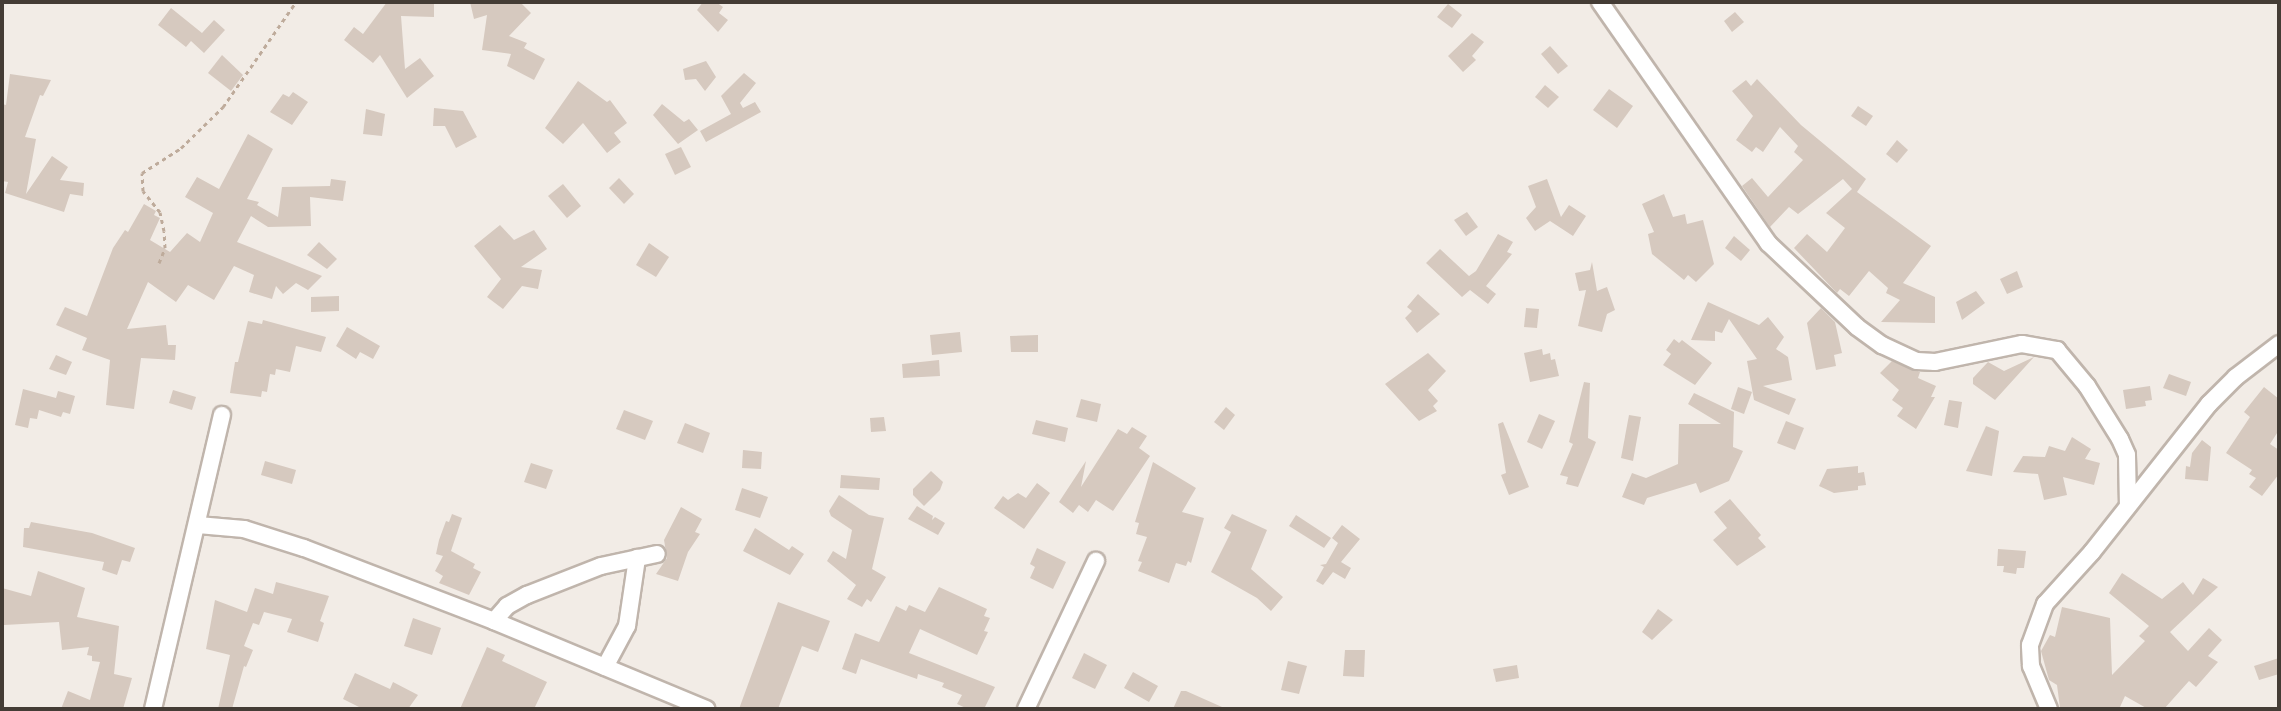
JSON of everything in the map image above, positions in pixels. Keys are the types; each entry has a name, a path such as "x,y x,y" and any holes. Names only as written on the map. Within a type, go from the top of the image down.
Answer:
{"street":[{"path":"1600,2 1768,243 1857,327 1882,345 1917,361 1935,362 2022,344 2057,350 2087,386 2120,439 2127,455 2128,506"},
{"path":"2049,709 2031,666 2030,645 2045,604 2209,404 2236,377 2279,344"},
{"path":"153,709 222,415"},
{"path":"198,525 244,529 304,548 494,621 706,709"},
{"path":"494,621 507,606 527,595 601,566 657,554"},
{"path":"605,667 627,626 637,558"},
{"path":"1026,709 1096,561"}],"path":[{"path":"159,263 165,248 164,231 160,212 143,191 142,173 149,165 181,148 223,107 296,2"}],"building":[{"path":"387,2 434,2 434,17 401,16 405,69 420,58 434,76 407,98 380,55 373,63 344,40 354,27 363,34"},
{"path":"470,2 520,2 531,13 509,36 527,43 524,48 545,59 534,80 507,66 511,54 482,50 487,15 474,19"},
{"path":"703,2 716,2 723,7 719,13 728,20 718,32 697,10"},
{"path":"1448,4 1462,15 1452,28 1437,17"},
{"path":"171,8 202,33 214,20 225,30 204,53 191,41 186,47 158,25"},
{"path":"1735,12 1744,22 1732,32 1724,21"},
{"path":"1472,33 1484,42 1472,56 1476,60 1463,72 1448,56"},
{"path":"1550,46 1568,66 1558,74 1541,54"},
{"path":"222,55 243,75 231,91 208,73"},
{"path":"706,61 716,77 705,91 696,79 685,80 683,69"},
{"path":"744,73 756,83 740,103 743,108 755,102 761,112 706,142 700,131 731,114 721,96"},
{"path":"10,74 51,80 43,96 40,95 25,137 36,139 26,194 52,156 68,167 60,180 84,183 83,196 70,194 64,212 5,193 8,182 2,181 2,104 6,105"},
{"path":"1757,79 1801,125 1866,179 1857,192 1931,246 1903,283 1935,297 1935,323 1881,322 1900,300 1886,293 1888,288 1869,271 1849,296 1840,289 1837,293 1794,248 1807,234 1827,252 1845,228 1826,213 1852,189 1843,179 1798,214 1789,207 1770,227 1742,186 1752,178 1768,197 1803,160 1794,152 1798,146 1780,127 1763,152 1756,147 1752,152 1736,140 1753,116 1732,91 1746,80 1751,86"},
{"path":"578,81 607,102 610,100 627,123 614,133 621,142 607,153 583,123 563,144 545,128"},
{"path":"1545,85 1559,97 1548,108 1535,97"},
{"path":"1609,89 1633,106 1617,128 1593,110"},
{"path":"293,92 308,102 292,125 270,112 283,94 289,97"},
{"path":"662,104 684,122 689,119 698,130 678,144 653,115"},
{"path":"1858,106 1873,116 1866,126 1851,116"},
{"path":"434,108 463,111 477,137 456,148 445,126 433,126"},
{"path":"366,109 385,114 382,136 363,134"},
{"path":"248,134 273,149 247,199 259,202 257,205 278,217 282,187 330,186 331,179 346,181 343,201 310,197 311,226 268,227 251,216 237,242 322,276 308,290 296,283 283,294 276,286 272,299 249,292 254,275 234,266 214,300 188,285 176,302 148,282 127,329 166,325 168,345 176,345 175,360 141,358 134,409 106,405 110,360 82,350 87,338 56,325 65,307 87,316 113,248 125,230 128,232 144,204 156,211 154,215 160,218 150,240 170,252 187,233 200,242 213,213 185,197 197,177 219,189"},
{"path":"1897,140 1908,150 1897,163 1886,154"},
{"path":"681,147 691,167 675,175 665,154"},
{"path":"619,178 634,194 624,204 609,188"},
{"path":"1547,179 1561,217 1569,205 1586,216 1573,236 1550,221 1535,231 1526,218 1536,207 1528,186"},
{"path":"563,184 581,206 567,218 548,196"},
{"path":"1664,194 1673,217 1685,214 1687,224 1703,220 1714,264 1696,282 1688,275 1684,280 1652,254 1648,234 1654,232 1642,204"},
{"path":"1467,212 1478,227 1466,236 1454,220"},
{"path":"500,225 514,240 534,230 547,249 521,267 542,270 538,289 522,286 503,309 487,297 501,279 474,246"},
{"path":"1498,234 1513,242 1507,252 1512,254 1486,286 1496,294 1488,304 1470,290 1462,297 1426,263 1440,249 1469,276 1476,271"},
{"path":"1734,236 1750,250 1741,261 1725,248"},
{"path":"319,242 337,259 327,269 307,255"},
{"path":"649,243 669,257 656,277 636,265"},
{"path":"1592,262 1597,291 1607,287 1615,310 1607,314 1602,332 1578,326 1586,290 1579,291 1575,273 1590,270"},
{"path":"2017,271 2023,287 2007,294 2000,279"},
{"path":"1976,291 1985,303 1962,320 1956,302"},
{"path":"1418,294 1440,314 1417,333 1405,318 1412,311 1407,307"},
{"path":"339,296 339,311 311,312 311,297"},
{"path":"1708,302 1759,325 1768,317 1784,337 1776,349 1788,357 1792,380 1763,386 1796,399 1789,415 1754,400 1747,361 1757,359 1729,319 1722,333 1715,331 1715,341 1691,340"},
{"path":"1526,308 1539,309 1537,328 1524,327"},
{"path":"1821,308 1835,322 1842,353 1834,355 1836,366 1816,370 1807,323"},
{"path":"263,320 326,337 321,352 296,346 290,372 276,369 275,375 270,374 267,392 262,391 261,397 230,393 235,362 238,362 248,321 262,324"},
{"path":"347,327 380,346 373,359 360,352 356,359 336,346"},
{"path":"960,332 962,352 932,355 930,335"},
{"path":"1038,335 1038,352 1011,352 1010,336"},
{"path":"1674,339 1679,343 1682,340 1712,363 1695,385 1663,365 1671,354 1666,350"},
{"path":"1542,349 1543,355 1550,353 1551,360 1555,359 1559,376 1530,382 1524,353"},
{"path":"1428,353 1446,371 1428,390 1438,401 1433,406 1437,411 1419,421 1385,384"},
{"path":"56,355 72,362 66,375 49,369"},
{"path":"2034,357 1995,400 1973,384 1973,378 1988,362 2004,371"},
{"path":"939,360 940,376 903,378 902,364"},
{"path":"1892,361 1920,372 1918,378 1936,386 1931,397 1935,397 1916,429 1897,416 1903,408 1892,400 1899,390 1880,373"},
{"path":"2169,374 2191,382 2186,396 2163,388"},
{"path":"1584,382 1590,383 1588,438 1596,442 1578,487 1566,484 1568,477 1560,475 1573,444 1569,442"},
{"path":"2150,386 2152,400 2145,401 2146,406 2126,409 2123,390"},
{"path":"1738,387 1752,392 1744,414 1731,409"},
{"path":"2264,387 2279,399 2279,430 2270,444 2279,450 2279,474 2262,496 2249,487 2256,478 2249,474 2252,470 2226,453 2250,417 2244,412"},
{"path":"23,389 56,398 58,391 75,396 70,414 63,412 61,417 39,410 37,419 30,418 28,428 15,425"},
{"path":"173,390 196,397 192,410 169,403"},
{"path":"1694,393 1734,412 1733,447 1743,451 1729,481 1700,493 1696,483 1647,498 1644,505 1622,497 1632,473 1646,478 1678,464 1679,424 1721,424 1688,404"},
{"path":"1081,399 1101,404 1097,422 1076,417"},
{"path":"1949,400 1962,402 1958,428 1944,425"},
{"path":"1226,407 1235,415 1224,430 1214,422"},
{"path":"624,410 653,421 645,440 616,429"},
{"path":"1539,414 1555,421 1542,449 1527,442"},
{"path":"1629,415 1641,417 1633,461 1621,458"},
{"path":"884,417 886,431 871,432 870,418"},
{"path":"1036,420 1068,428 1065,442 1032,434"},
{"path":"1786,421 1804,428 1795,450 1777,443"},
{"path":"1503,422 1529,487 1509,495 1501,475 1506,473 1498,424"},
{"path":"685,423 710,433 703,453 677,443"},
{"path":"1986,426 1999,431 1992,476 1966,471"},
{"path":"1132,427 1147,436 1139,448 1150,456 1113,511 1096,500 1088,512 1079,505 1073,513 1059,502 1086,461 1081,487 1118,429 1127,434"},
{"path":"2072,437 2091,449 2085,459 2100,463 2094,485 2063,477 2067,495 2044,500 2038,474 2013,472 2023,456 2045,457 2049,446 2065,451"},
{"path":"2202,440 2211,447 2208,481 2185,479 2186,466 2190,467 2192,453"},
{"path":"743,450 762,452 761,469 742,468"},
{"path":"265,461 296,470 292,484 261,475"},
{"path":"1153,462 1196,488 1182,512 1204,518 1191,563 1188,561 1186,566 1176,563 1169,583 1138,571 1142,562 1138,561 1147,537 1136,534 1139,523 1135,522"},
{"path":"531,463 553,470 546,489 524,482"},
{"path":"1858,466 1858,473 1864,472 1866,485 1858,486 1858,490 1834,493 1819,486 1827,469"},
{"path":"931,471 943,482 940,490 924,506 913,495 913,489"},
{"path":"841,475 880,478 879,490 840,488"},
{"path":"1037,483 1050,493 1024,529 994,508 1003,496 1008,500 1018,493 1026,498"},
{"path":"742,488 768,497 760,518 735,510"},
{"path":"839,495 869,515 884,518 872,569 886,577 871,602 867,599 862,607 847,599 856,585 827,561 833,551 846,559 852,530 831,516 829,511"},
{"path":"1730,499 1761,535 1758,538 1766,547 1737,566 1713,540 1727,528 1714,512"},
{"path":"917,506 933,516 932,520 935,517 945,523 938,535 908,519"},
{"path":"681,507 702,519 695,532 700,534 688,552 678,581 656,574 667,558 664,540"},
{"path":"452,514 462,518 451,551 475,564 473,568 481,572 469,595 439,583 443,576 435,571 443,556 436,554 439,540"},
{"path":"1232,514 1267,530 1251,569 1283,597 1271,611 1257,598 1211,572 1231,532 1224,528"},
{"path":"1296,515 1331,538 1324,548 1289,526"},
{"path":"31,522 92,533 135,548 130,562 122,560 117,575 102,570 104,562 23,547 24,528 29,528"},
{"path":"1342,525 1360,539 1341,562 1351,568 1345,579 1333,572 1323,585 1316,581 1324,567 1320,565 1326,564 1338,543 1332,538"},
{"path":"755,528 789,550 792,546 804,554 790,575 743,551"},
{"path":"1037,548 1066,562 1053,589 1030,578 1035,567 1030,564"},
{"path":"1998,549 2026,551 2024,568 2017,568 2016,574 2003,572 2004,566 1997,566"},
{"path":"38,571 85,588 77,617 119,626 114,674 132,678 123,709 61,709 68,691 90,700 100,662 92,661 92,656 87,655 89,647 62,650 59,622 4,625 2,588 31,596"},
{"path":"2122,573 2162,599 2183,582 2193,595 2203,578 2218,587 2170,632 2188,651 2209,628 2222,640 2208,656 2218,662 2196,687 2189,681 2164,709 2148,709 2125,696 2120,707 2060,708 2057,685 2049,680 2041,651 2050,635 2055,637 2062,607 2110,618 2112,675 2145,641 2139,636 2149,626 2109,593"},
{"path":"276,582 329,596 320,621 324,623 318,642 287,632 292,619 264,612 259,625 253,623 244,646 253,650 244,666 232,709 218,709 230,655 206,649 215,600 247,612 255,588 273,594"},
{"path":"939,587 987,609 984,616 990,618 984,631 988,632 977,655 920,629 909,653 995,687 984,709 968,709 957,704 962,695 942,687 944,683 918,674 917,679 861,659 856,674 842,669 855,633 879,642 896,606 906,611 909,605 925,612"},
{"path":"778,602 830,621 818,652 802,646 778,709 739,709"},
{"path":"1658,609 1673,620 1652,640 1642,632"},
{"path":"413,618 441,628 432,655 404,646"},
{"path":"487,647 505,655 502,661 547,682 534,709 460,709"},
{"path":"1345,650 1365,650 1364,677 1343,676"},
{"path":"1084,653 1107,665 1095,689 1072,678"},
{"path":"2279,658 2279,674 2259,680 2254,666"},
{"path":"1288,661 1307,666 1299,694 1281,690"},
{"path":"1517,665 1519,678 1496,682 1493,669"},
{"path":"1133,672 1158,686 1149,702 1124,688"},
{"path":"355,673 390,689 393,682 418,695 408,709 363,709 343,699"},
{"path":"1181,691 1186,691 1222,707 1173,709"}]}
